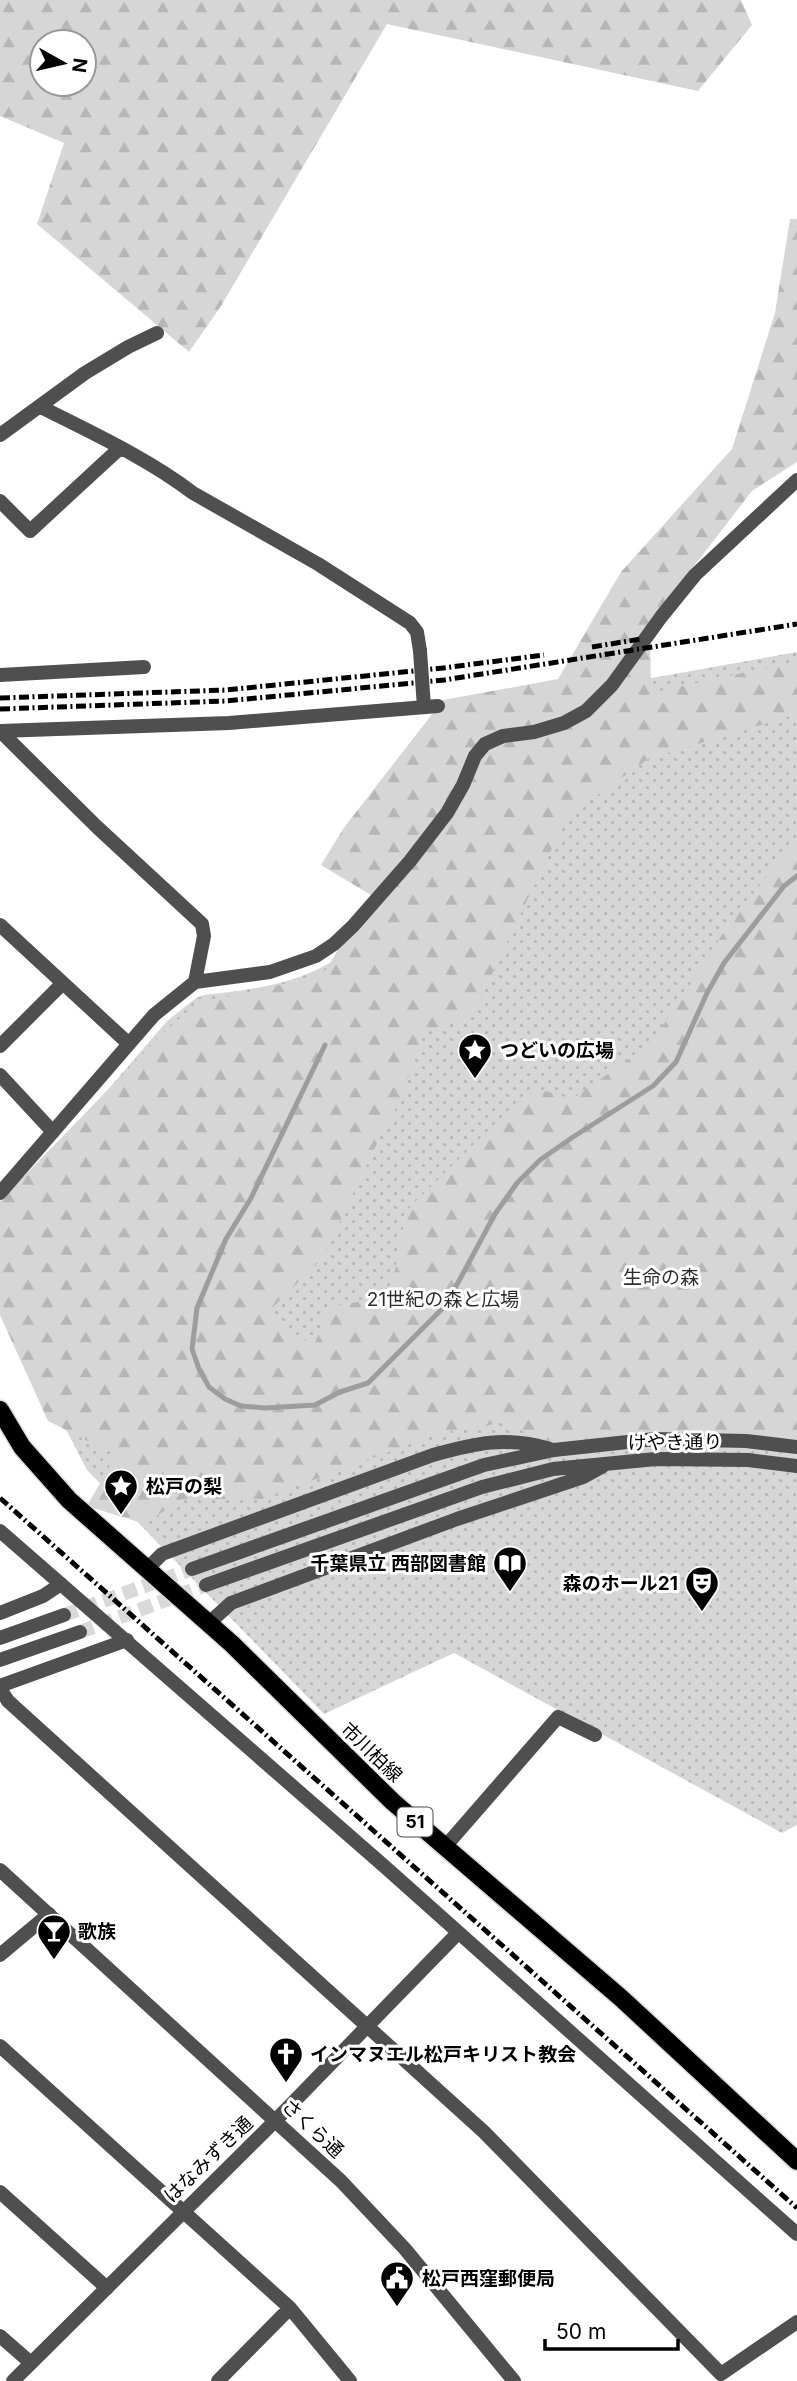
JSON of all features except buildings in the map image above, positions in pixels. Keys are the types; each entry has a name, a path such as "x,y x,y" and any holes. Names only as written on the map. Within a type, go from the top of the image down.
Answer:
{"main road":[{"name":"市川柏線","path":"0,1410 22,1447 69,1500 209,1623 393,1802 621,1998 797,2161"}],"street":[{"path":"4,427 41,407 85,373 128,346 157,333"},
{"path":"0,731 264,721 431,706 417,632 410,624 318,564 193,493 177,481 41,407"},
{"path":"0,501 30,531 120,448"},
{"path":"0,1193 154,1015 195,982 270,972 316,956 334,944 410,861 447,813 475,756 485,744 503,736 554,726 586,711 612,685 660,617 695,575 797,480"},
{"path":"0,675 144,667"},
{"path":"0,731 97,827 202,924 204,936 195,982"},
{"path":"0,925 129,1044"},
{"path":"0,1046 64,983"},
{"path":"0,1075 53,1132"},
{"name":"けやき通り","path":"192,1569 484,1465 554,1450 655,1438 746,1441 797,1447"},
{"path":"147,1569 162,1554 433,1455 471,1444 500,1441 526,1442 554,1450"},
{"name":"けやき通り","path":"206,1585 482,1487 553,1469 656,1459 748,1460 797,1466"},
{"path":"209,1623 231,1602 457,1519 583,1477 607,1463"},
{"path":"0,1531 127,1640 797,2234"},
{"path":"0,1613 43,1596 61,1584"},
{"path":"0,1638 64,1615"},
{"path":"0,1660 80,1632"},
{"path":"127,1640 0,1688 8,1701 484,2132 716,2377 797,2322"},
{"path":"444,1848 558,1717 595,1735"},
{"name":"さくら通","path":"0,1870 341,2181 405,2249 514,2381"},
{"path":"0,1955 49,1914"},
{"name":"はなみずき通","path":"13,2381 276,2120 458,1933"},
{"path":"0,2046 290,2308 350,2381"},
{"path":"0,2192 107,2288"},
{"path":"218,2381 290,2308"},
{"path":"0,2336 31,2363"}],"green space":[{"path":"0,0 741,0 752,25 698,91 387,24 221,306 189,352 37,224 64,143 0,116"},
{"name":"生命の森","path":"790,219 797,219 797,462 752,491 650,623 651,693 797,661 797,714 648,759 567,817 472,1016 424,1031 401,1099 322,1259 270,1310 295,1337 315,1343 329,1307 369,1300 392,1287 406,1211 532,1087 572,1099 651,1044 731,921 797,839 797,1440 564,1455 507,1422 440,1433 262,1499 182,1499 145,1524 87,1506 116,1455 48,1421 0,1315 0,1201 162,1034 199,1001 247,994 324,973 371,895 321,865 343,829 443,700 558,679 621,572 732,449 775,313"},
{"name":"21世紀の森と広場","path":"797,652 797,1825 782,1833 454,1653 324,1714 87,1470 0,1301 51,1156 167,1021 196,998 204,995 292,980 339,957 635,681"}],"waterway":[{"path":"325,1045 251,1198 226,1239 197,1308 192,1349 199,1369 209,1387 225,1399 241,1406 265,1408 315,1405 340,1392 368,1383 446,1305 495,1214 517,1183 540,1160 653,1086 676,1062 707,993 724,963 784,886 797,876"}],"tunnel":[{"path":"64,1615 192,1569"},
{"path":"80,1632 206,1585"}],"railway":[{"path":"0,709 226,701 444,680 797,624"},
{"path":"592,647 641,639"},
{"path":"0,698 226,690 544,655"},
{"path":"0,1498 797,2208"}],"place":[{"name":"つどいの広場","path":"475,1080"},
{"name":"松戸の梨","path":"121,1516"},
{"name":"千葉県立 西部図書館","path":"510,1593"},
{"name":"森のホール21","path":"702,1613"},
{"name":"歌族","path":"54,1961"},
{"name":"インマヌエル松戸キリスト教会","path":"286,2084"},
{"name":"松戸西窪郵便局","path":"397,2308"}]}
